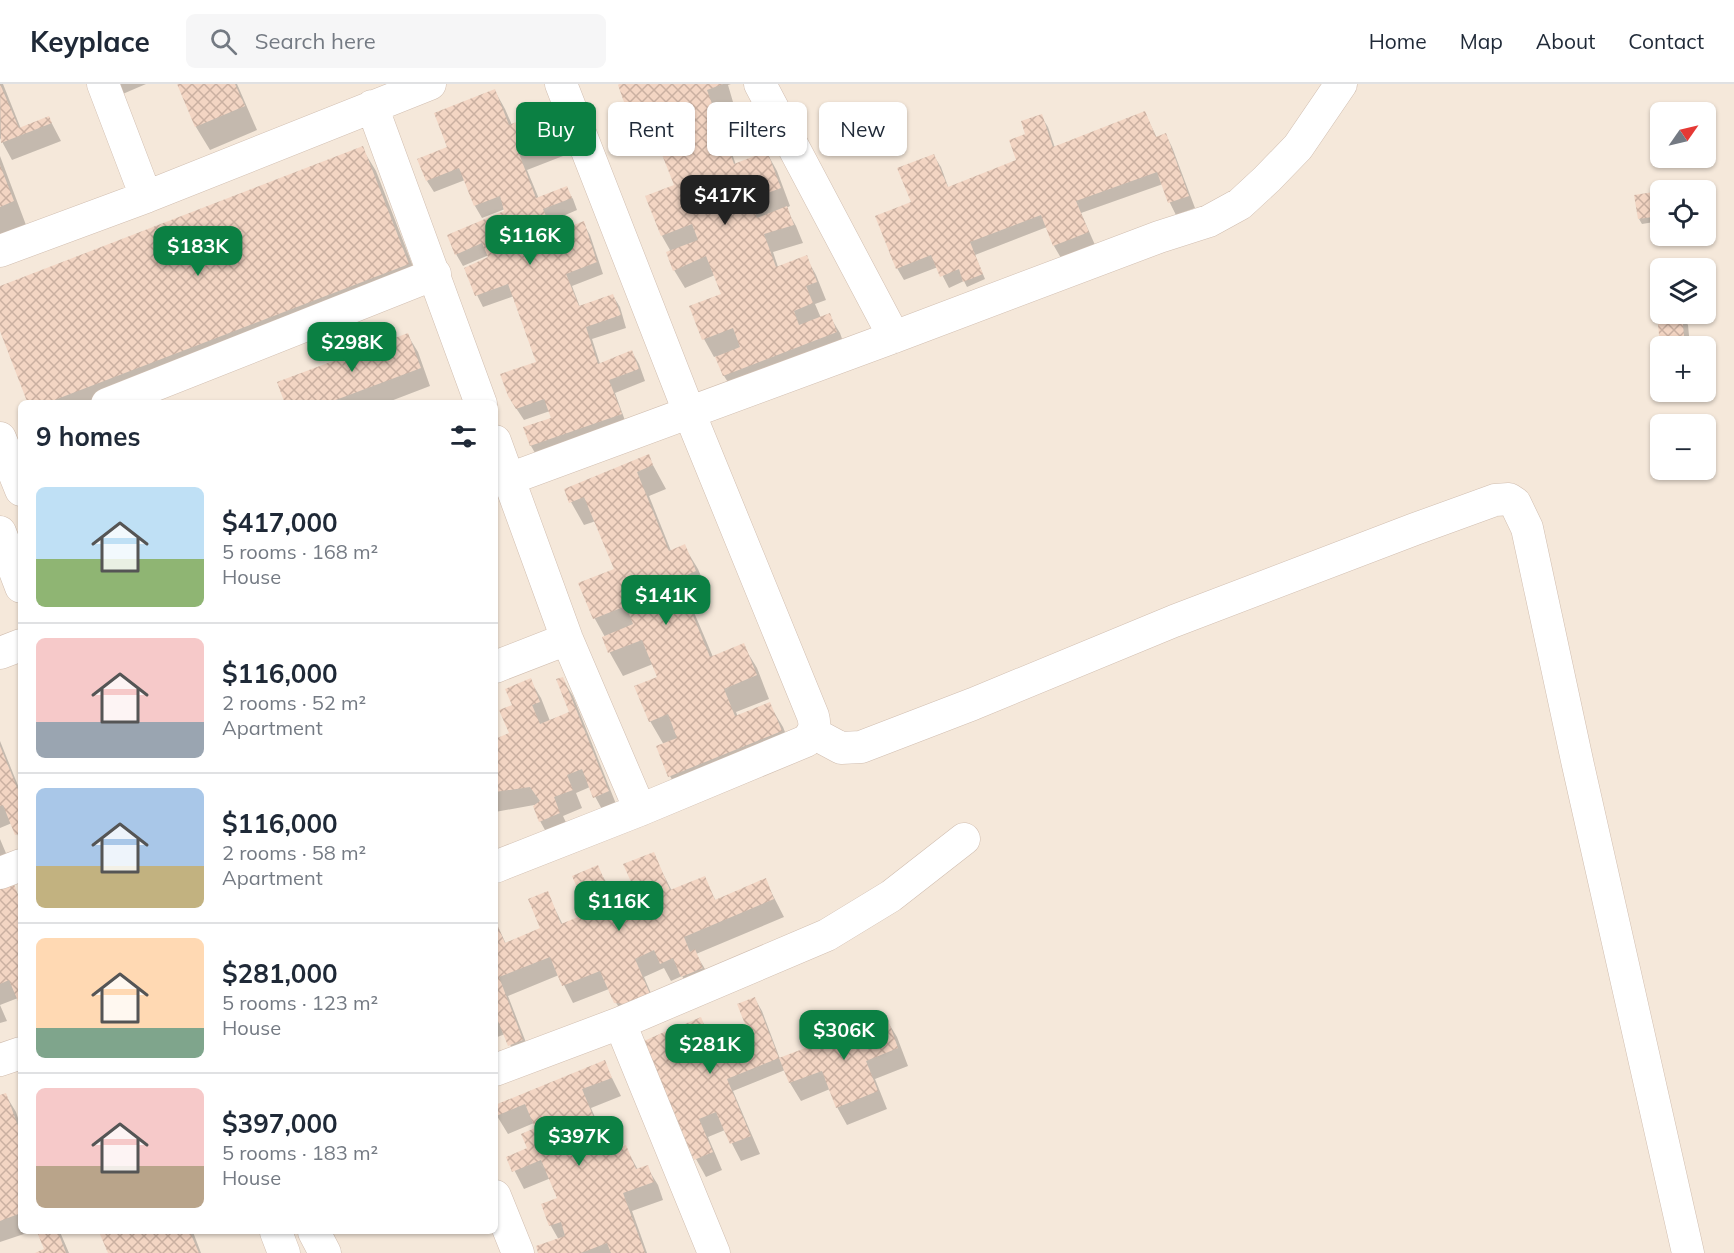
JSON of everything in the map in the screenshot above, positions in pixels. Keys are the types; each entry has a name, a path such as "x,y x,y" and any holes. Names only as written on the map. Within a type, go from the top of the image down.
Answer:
{"street":[{"path":"103,84 146,197"},
{"path":"0,251 146,197 430,84"},
{"path":"498,866 806,741 813,733 815,725 689,412 561,84"},
{"path":"760,84 894,337"},
{"path":"509,479 1159,237 1209,221 1240,204 1298,147 1341,84"},
{"path":"372,106 480,400"},
{"path":"140,397 435,274"},
{"path":"8,441 18,479"},
{"path":"498,449 567,639 640,810"},
{"path":"813,733 841,748 861,747 973,704 1174,621 1494,500 1509,499 1515,503 1527,528 1688,1253"},
{"path":"0,532 18,579"},
{"path":"498,666 567,639"},
{"path":"0,653 18,646"},
{"path":"498,1069 620,1023 827,935 891,896 964,839"},
{"path":"0,873 18,866"},
{"path":"620,1023 714,1253"},
{"path":"0,1060 18,1054"},
{"path":"498,1203 518,1253"},
{"path":"277,1234 284,1253"},
{"path":"315,1234 325,1253"}],"shaded area":[{"path":"0,84 1734,84 1734,1253 0,1253"}],"building":[{"path":"0,84 19,128 49,116 52,123 1,143"},
{"path":"177,84 235,84 245,106 195,127"},
{"path":"619,84 723,84 707,90 711,102 707,102 707,156 731,156 734,164 754,156 769,156 781,188 751,199 757,218 787,206 794,225 764,234 776,267 807,255 817,282 806,286 813,303 794,311 799,325 830,313 837,332 723,376 715,357 740,347 733,328 702,340 689,306 721,294 706,256 673,271 666,252 698,240 692,224 661,236 645,196 674,185 663,156 695,156 695,102 624,102"},
{"path":"495,89 509,125 516,122 516,156 520,156 536,198 567,186 572,198 543,209 553,233 584,221 597,262 566,274 579,306 613,294 621,315 586,327 598,364 632,350 639,369 609,380 622,414 530,446 523,427 551,418 544,399 516,409 508,396 500,374 536,362 508,284 475,296 464,268 488,257 482,243 455,255 447,235 504,211 500,196 474,206 459,168 426,181 417,159 447,147 434,113"},
{"path":"1145,111 1156,137 1166,133 1189,196 1168,203 1157,172 1076,201 1089,232 1053,246 1041,215 970,242 983,274 963,282 959,269 940,277 931,255 896,269 875,216 911,202 897,168 934,154 948,187 1016,160 1009,140 1025,134 1021,121 1042,114 1053,147"},
{"path":"363,146 409,264 54,400 26,400 0,331 0,286"},
{"path":"0,165 14,201 0,207"},
{"path":"1650,193 1650,217 1638,219 1634,195"},
{"path":"1658,324 1683,324 1684,336 1659,336"},
{"path":"408,333 421,368 336,400 284,400 277,382"},
{"path":"649,454 653,465 637,472 669,551 685,544 696,571 678,579 710,657 744,643 757,675 724,689 735,716 770,702 782,731 668,777 656,746 677,738 668,714 649,722 634,686 657,677 642,640 608,653 602,637 633,624 626,606 593,619 578,583 614,569 584,497 569,503 564,489"},
{"path":"563,677 609,791 593,798 582,769 567,775 573,790 554,797 560,813 539,822 533,806 540,801 530,787 498,792 498,738 509,733 499,710 512,705 505,689 531,678 540,702 532,705 540,724 569,712 556,679"},
{"path":"0,746 18,790 18,834 15,835 3,805 0,806"},
{"path":"654,852 670,890 705,876 715,900 766,878 774,899 684,937 690,952 695,949 703,968 681,977 673,958 660,964 654,950 635,959 650,994 626,1004 614,1003 600,971 562,986 550,957 499,977 523,1040 508,1046 498,1021 498,927 505,943 540,928 528,899 548,891 561,924 588,913 572,876 598,865 614,903 636,893 623,864"},
{"path":"14,884 18,895 18,1001 9,980 0,984 0,889"},
{"path":"755,997 779,1058 727,1079 751,1136 730,1144 716,1112 699,1119 713,1152 694,1160 644,1041 671,1029 685,1061 694,1058 680,1026 701,1017 714,1048 749,1034 737,1004"},
{"path":"887,1017 898,1048 866,1061 878,1091 836,1108 822,1071 789,1083 779,1058"},
{"path":"605,1060 612,1078 582,1089 608,1152 626,1145 636,1169 648,1165 654,1182 623,1193 645,1253 611,1253 607,1243 581,1253 538,1253 536,1246 565,1236 561,1222 549,1226 541,1204 557,1198 541,1160 512,1172 506,1157 527,1148 521,1134 535,1128 525,1104 498,1115 498,1104"},
{"path":"6,1093 18,1126 18,1214 0,1221 0,1095"},
{"path":"38,1234 59,1234 66,1253 35,1253 44,1249"},
{"path":"100,1234 191,1234 199,1253 108,1253"}]}
